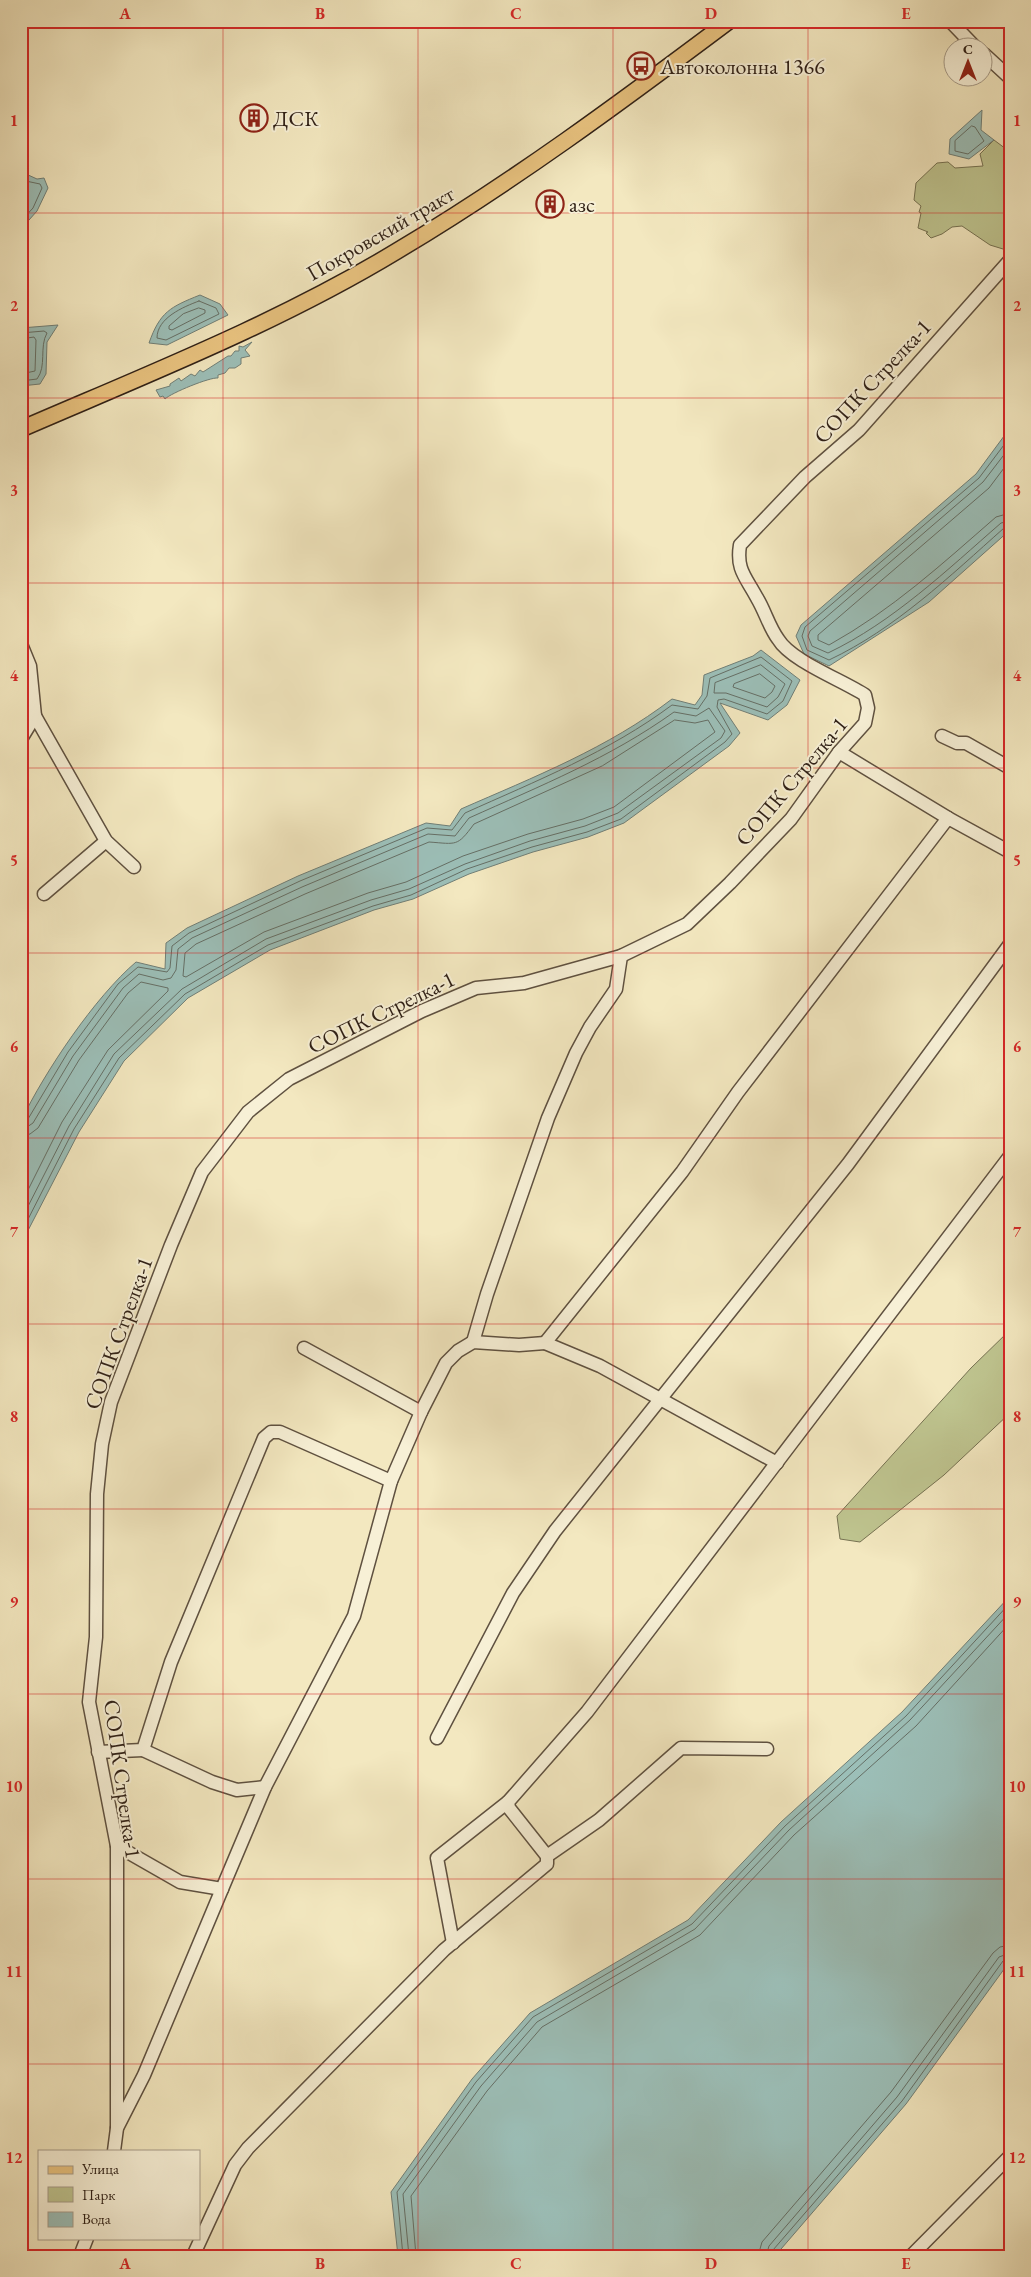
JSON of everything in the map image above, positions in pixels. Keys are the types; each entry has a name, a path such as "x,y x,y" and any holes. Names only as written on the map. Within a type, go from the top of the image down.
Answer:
{"main road":[{"name":"Покровский тракт","path":"21,429 262,324 397,252 554,151 729,21"}],"street":[{"path":"950,21 966,38"},
{"path":"994,63 1010,78"},
{"name":"СОПК Стрелка-1","path":"118,2128 117,1846 89,1702 96,1637 95,1552 97,1494 102,1444 111,1402 171,1245 202,1172 248,1112 289,1079 422,1011 476,988 524,983 621,956 687,924 792,818 839,752 865,722 868,708 865,695 801,660 778,641 756,596 744,577 738,560 740,545 805,477 859,430 1010,260"},
{"path":"21,644 30,666 35,716 21,739"},
{"path":"21,699 35,716 106,841 134,867"},
{"path":"942,736 957,743 966,743 1010,768"},
{"path":"839,752 948,818 1010,852"},
{"path":"545,1343 682,1172 738,1092 948,818"},
{"path":"44,894 106,841"},
{"path":"437,1738 513,1593 555,1530 848,1164 1010,944"},
{"path":"473,1342 487,1294 548,1118 576,1053 590,1027 616,989 621,956"},
{"path":"453,1943 437,1858 508,1802 587,1712 1010,1156"},
{"path":"114,2150 118,2128 144,2075 265,1787 354,1616 390,1481 421,1412 446,1363 458,1351 473,1342 519,1345 545,1343 600,1366 778,1463"},
{"path":"304,1348 421,1412"},
{"path":"143,1750 171,1662 264,1438 271,1432 280,1432 390,1481"},
{"path":"547,1856 599,1820 681,1748 767,1749"},
{"path":"98,1752 143,1750 212,1782 237,1790 265,1787"},
{"path":"193,2256 235,2165 248,2148 453,1943 547,1864 547,1856 509,1808 508,1802"},
{"path":"117,1846 180,1882 222,1889"},
{"path":"911,2256 1010,2156"},
{"path":"80,2256 86,2240"}],"green space":[{"path":"994,140 1010,152 1010,242 1003,249 990,245 962,226 952,227 942,234 931,238 926,233 928,232 918,228 921,206 914,200 916,183 937,163 948,162 955,168 983,166 980,154"},
{"path":"1010,1330 1010,1413 944,1475 860,1542 840,1539 837,1516 971,1368"}],"water":[{"path":"982,110 981,130 994,140 969,159 949,154 950,139"},
{"path":"26,174 37,179 44,178 48,188 37,211 21,229 21,175"},
{"path":"200,295 220,304 228,315 167,345 149,343 157,324 167,312 181,303"},
{"path":"58,325 47,342 46,374 40,384 21,386 21,328"},
{"path":"252,342 245,350 250,356 241,358 241,364 235,368 229,368 225,373 218,375 218,378 191,386 165,399 163,396 160,397 156,390 170,386 179,378 181,381 191,374 195,376 200,370 203,372 231,356 235,351 239,351 239,346 243,347"},
{"path":"1010,428 1010,530 929,602 829,666 804,654 796,636 801,625 976,474"},
{"path":"761,650 800,680 787,705 768,720 720,703 740,733 729,746 624,823 588,837 533,852 469,874 413,899 374,910 270,950 188,998 124,1061 79,1132 21,1244 21,1121 43,1080 72,1036 104,995 136,962 165,969 166,943 187,928 298,876 426,823 450,826 461,809 543,773 596,747 648,716 672,699 695,705 702,695 704,675 753,656"},
{"path":"1010,1596 1010,1961 906,2104 775,2256 398,2256 391,2192 472,2079 530,2013 688,1920 781,1822 902,1712"}],"place":[{"name":"Автоколонна 1366","path":"641,66"},
{"name":"ДСК","path":"254,118"},
{"name":"азс","path":"550,204"}]}
